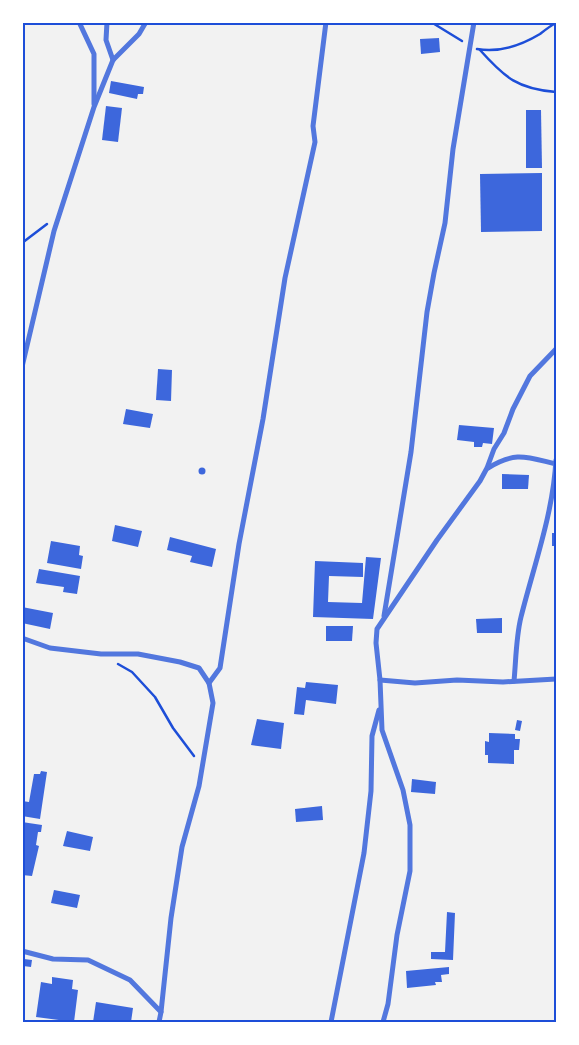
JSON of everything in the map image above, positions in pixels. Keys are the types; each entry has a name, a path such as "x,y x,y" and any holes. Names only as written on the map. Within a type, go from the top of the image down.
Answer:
{"street":[{"path":"79,22 94,54 94,107"},
{"path":"108,22 106,40 113,60"},
{"path":"22,367 59,214 94,107 113,60 139,34 146,22"},
{"path":"209,683 220,668 239,544 263,419 285,278 315,142 313,126 326,22"},
{"path":"384,617 411,452 428,312 445,223 453,149 474,22"},
{"path":"383,1022 388,1004 397,936 410,871 410,825 401,782 382,730 377,629 437,540 465,504 487,468 494,449 504,433 513,409 530,376 556,349"},
{"path":"487,468 503,459 525,456 556,464"},
{"path":"514,681 521,619 542,542 556,460"},
{"path":"22,638 50,648 101,654 138,654 180,662 199,668 209,683 212,703 199,786 182,847 171,918 159,1022"},
{"path":"380,680 415,683 458,680 514,681 556,679"},
{"path":"331,1022 364,853 371,791 372,736 381,703"},
{"path":"22,951 53,958 88,960 130,980 160,1012"}],"path":[{"path":"431,22 461,40 470,48 506,50 524,42 556,23"},
{"path":"478,49 496,68 514,82 537,90 556,92"},
{"path":"22,243 59,214"},
{"path":"117,663 132,672 155,697 173,728 202,767"}],"building":[{"path":"439,38 440,52 421,54 420,39"},
{"path":"111,81 144,87 143,94 138,94 137,99 109,93"},
{"path":"106,106 122,108 118,142 102,140"},
{"path":"526,110 541,110 542,168 526,168"},
{"path":"542,173 542,231 481,232 480,174"},
{"path":"158,369 172,370 171,401 156,400"},
{"path":"126,409 153,414 150,428 123,424"},
{"path":"459,425 494,428 492,444 483,443 482,447 474,447 474,442 457,440"},
{"path":"202,468 205,471 202,474 199,471"},
{"path":"502,474 529,475 528,489 502,489"},
{"path":"115,525 142,531 138,547 112,541"},
{"path":"552,533 556,533 556,546 552,546"},
{"path":"170,537 216,549 212,567 190,562 192,556 167,550"},
{"path":"51,541 80,546 79,555 83,556 81,569 47,563"},
{"path":"366,557 381,558 373,619 313,617 315,561 363,563 363,577 329,576 328,602 362,603"},
{"path":"39,569 80,576 77,594 63,592 64,587 36,583"},
{"path":"22,607 53,613 50,629 22,623"},
{"path":"502,618 502,633 477,633 476,619"},
{"path":"326,626 353,626 352,641 326,641"},
{"path":"306,682 338,685 336,704 306,700 304,715 294,714 297,687 305,688"},
{"path":"257,719 284,723 281,749 251,745"},
{"path":"517,720 522,721 520,731 515,730"},
{"path":"489,733 515,734 515,739 520,739 519,750 514,750 514,764 488,763 488,755 485,755 485,741 489,742"},
{"path":"41,771 47,772 40,819 22,816 22,801 29,802 34,774 40,774"},
{"path":"412,779 436,782 435,794 411,792"},
{"path":"322,806 323,820 296,822 295,809"},
{"path":"22,822 42,825 41,832 38,832 36,845 39,846 32,876 22,875"},
{"path":"67,831 93,837 90,851 63,846"},
{"path":"54,890 80,895 77,908 51,903"},
{"path":"447,912 455,913 453,960 431,959 431,952 445,952"},
{"path":"24,959 32,960 31,967 23,966"},
{"path":"449,967 449,974 441,975 442,982 435,982 436,985 407,988 406,971"},
{"path":"52,977 73,980 72,989 78,990 74,1022 36,1017 41,982 52,984"},
{"path":"96,1002 133,1008 131,1022 93,1022"}]}
